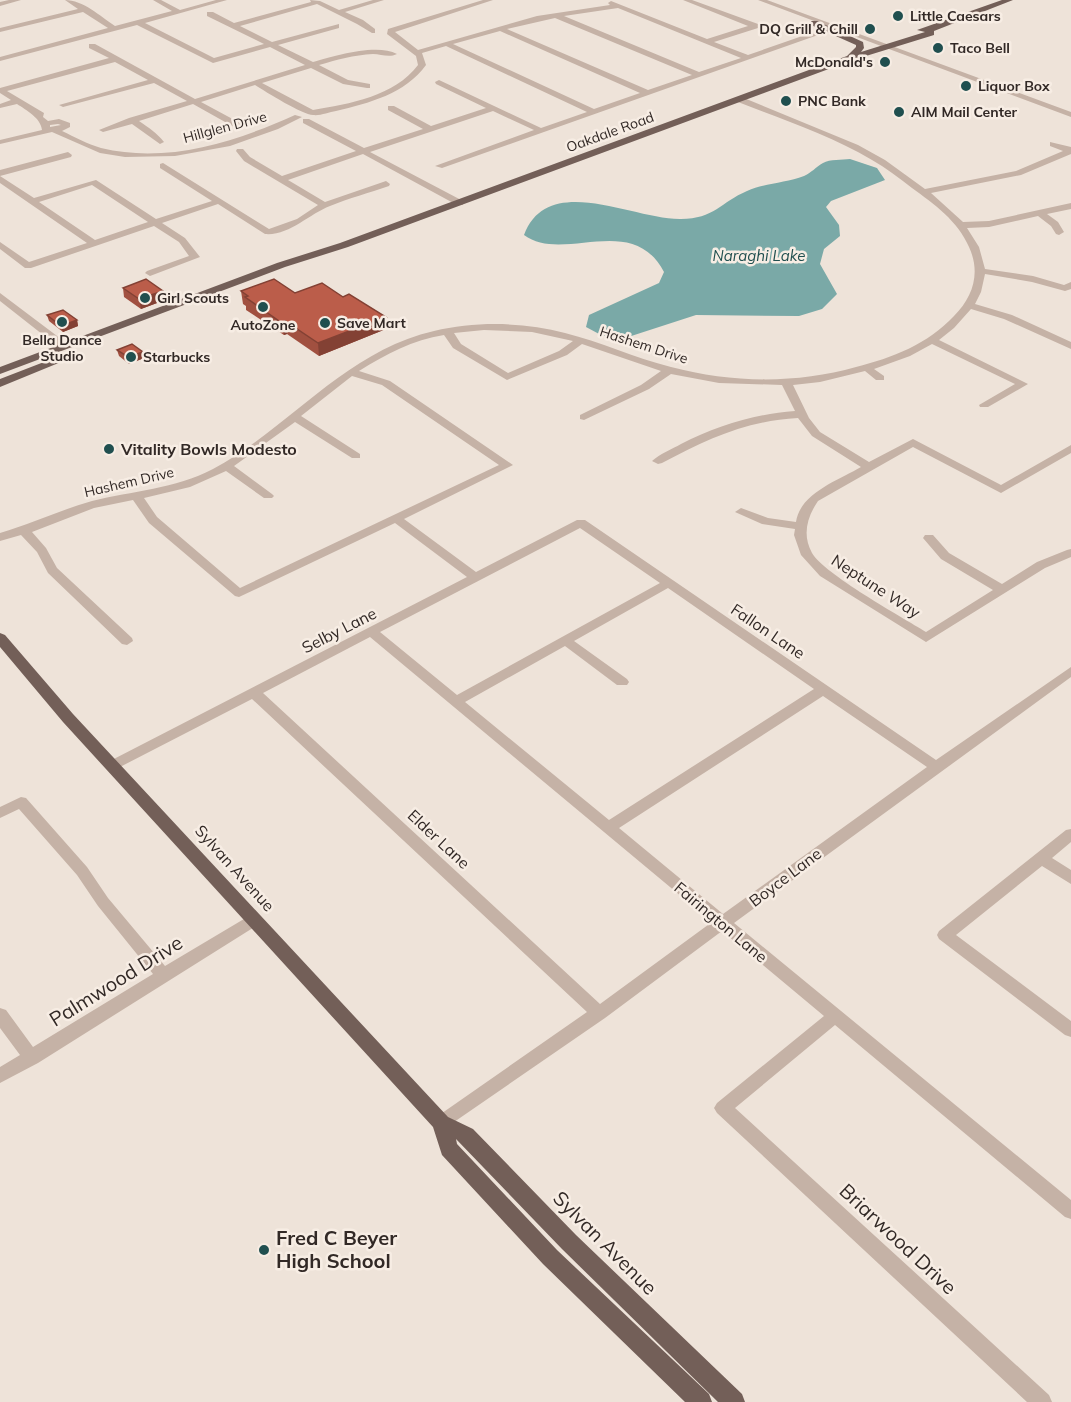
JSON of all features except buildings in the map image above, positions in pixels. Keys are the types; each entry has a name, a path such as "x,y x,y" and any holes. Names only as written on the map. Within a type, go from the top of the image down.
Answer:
{"main road":[{"name":"Oakdale Road","path":"0,371 281,265 460,203 850,58 907,42 931,33 930,30 1009,0"},
{"path":"814,23 860,44 860,48 850,58"},
{"name":"Oakdale Road","path":"0,383 344,245"},
{"path":"216,298 220,293 281,265"},
{"name":"Sylvan Avenue","path":"0,638 112,765 441,1124 466,1135 569,1242 734,1402"},
{"name":"Sylvan Avenue","path":"441,1124 449,1149 550,1257 701,1402"}],"street":[{"path":"0,4 18,0"},
{"path":"68,0 114,29"},
{"path":"156,0 179,12"},
{"path":"0,59 224,0"},
{"path":"339,12 381,0"},
{"path":"360,22 372,31 385,31 490,0"},
{"path":"605,0 748,58"},
{"path":"686,0 755,26 708,41"},
{"path":"749,0 814,23 840,28"},
{"path":"761,0 1071,115"},
{"path":"233,26 316,1 385,31 417,52 537,18 618,6"},
{"path":"0,30 85,9"},
{"path":"210,14 346,82 367,86"},
{"path":"557,16 699,75"},
{"path":"138,23 213,61 336,26"},
{"path":"499,28 647,93"},
{"path":"439,166 814,35"},
{"path":"447,44 594,112"},
{"path":"92,46 237,125"},
{"name":"Hillglen Drive","path":"0,90 34,112 50,127 87,146 108,152 164,154 210,147 387,92 410,81 422,65 417,52"},
{"path":"103,130 354,53 393,54"},
{"path":"0,90 116,59"},
{"path":"63,105 155,80"},
{"path":"254,82 295,105 325,131 460,203"},
{"path":"439,82 540,130"},
{"path":"741,100 867,153 924,192 961,225 981,260 981,271 1033,279 1065,288 1071,285"},
{"path":"0,106 18,101"},
{"path":"391,108 430,129"},
{"path":"281,179 493,108"},
{"path":"132,120 152,133 160,142"},
{"path":"0,142 50,127 65,127 72,138"},
{"path":"1053,144 1071,150"},
{"path":"924,192 1018,173 1071,150"},
{"path":"240,151 247,159 324,205"},
{"path":"0,173 68,155"},
{"path":"163,166 268,232 300,221 324,205 386,184"},
{"path":"0,179 95,244"},
{"path":"33,201 93,182 182,240 195,257 150,273"},
{"path":"0,245 28,266 219,201"},
{"path":"961,225 989,224 1071,206"},
{"path":"1038,212 1055,224 1059,232"},
{"name":"Hashem Drive","path":"0,537 24,531 85,507 179,487 226,466 368,359 390,347 413,339 447,331 509,327 542,331 581,340 669,370 723,381 786,382 832,377 904,355 932,340 955,322 969,305 977,290 981,271"},
{"path":"0,296 65,347"},
{"path":"969,305 1008,317 1071,346"},
{"path":"447,331 457,346 507,377 563,353 581,340"},
{"path":"932,340 1023,384 984,405"},
{"path":"867,368 880,378"},
{"path":"584,417 645,387 669,370"},
{"path":"138,496 141,505 153,520 239,593 507,465 386,383 351,372"},
{"path":"786,382 802,414 816,434 870,467"},
{"path":"658,461 726,426 764,417 802,414"},
{"path":"293,416 356,456"},
{"path":"741,512 766,521 800,526 803,514 814,499 914,442 1001,489 1071,448"},
{"path":"226,466 268,496"},
{"path":"396,518 476,578"},
{"name":"Selby Lane","path":"112,765 581,524"},
{"name":"Fallon Lane","path":"581,524 937,767"},
{"name":"Neptune Way","path":"800,526 802,544 807,555 824,573 926,638 1002,590"},
{"path":"0,546 13,540 24,531 42,551 52,570 127,641"},
{"path":"929,538 945,556 1002,590 1041,565 1071,553"},
{"path":"456,701 668,583"},
{"name":"Fairington Lane","path":"372,632 1071,1211"},
{"path":"565,640 622,682"},
{"name":"Boyce Lane","path":"441,1124 723,924 1071,672"},
{"path":"609,827 824,689"},
{"name":"Elder Lane","path":"254,693 599,1012"},
{"path":"0,813 21,802 82,871 103,902 164,976"},
{"path":"1071,834 945,935 1071,1030"},
{"path":"1041,858 1071,878"},
{"name":"Palmwood Drive","path":"0,1076 254,920"},
{"path":"0,1015 32,1058"},
{"name":"Briarwood Drive","path":"836,1015 723,1108 1042,1402"}],"water":[{"name":"Naraghi Lake","path":"850,159 877,168 885,180 831,201 826,207 839,225 840,236 824,249 820,264 837,294 822,309 799,316 696,315 622,339 601,335 586,327 589,315 659,283 664,272 650,254 634,245 616,241 558,244 540,242 524,235 536,216 552,206 572,202 594,203 662,217 681,219 702,216 754,188 804,176 826,162"}],"place":[{"name":"Little Caesars","path":"898,16"},
{"name":"DQ Grill & Chill","path":"870,29"},
{"name":"Taco Bell","path":"938,48"},
{"name":"McDonald's","path":"885,62"},
{"name":"Liquor Box","path":"966,86"},
{"name":"PNC Bank","path":"786,101"},
{"name":"AIM Mail Center","path":"899,112"},
{"name":"Girl Scouts","path":"145,298"},
{"name":"AutoZone","path":"263,307"},
{"name":"Bella Dance Studio","path":"62,322"},
{"name":"Save Mart","path":"325,323"},
{"name":"Starbucks","path":"131,357"},
{"name":"Vitality Bowls Modesto","path":"109,449"},
{"name":"Fred C Beyer High School","path":"264,1250"}]}
